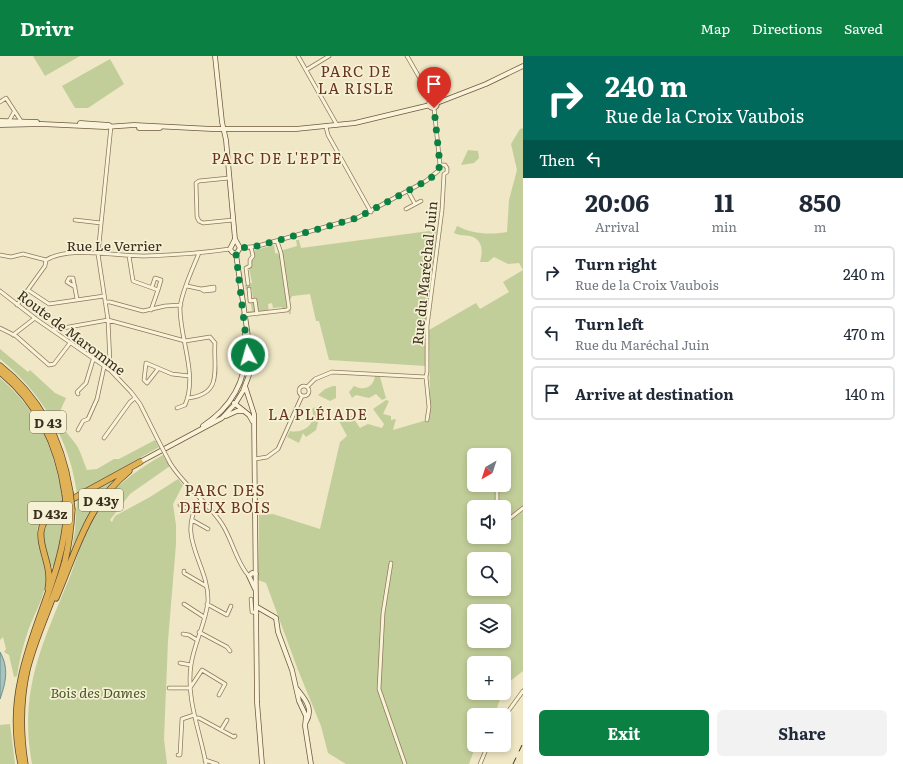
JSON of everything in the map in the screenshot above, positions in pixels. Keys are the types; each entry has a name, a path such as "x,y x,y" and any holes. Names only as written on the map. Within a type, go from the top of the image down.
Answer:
{"highway":[{"name":"D 43","path":"0,366 23,387 48,422 62,456 68,493 69,510 63,546 31,658 23,694 22,727 25,764"},
{"name":"D 43","path":"0,372 22,394 46,428 60,465 68,493"},
{"name":"D 43y","path":"44,614 51,608 94,510 114,485 140,462"},
{"name":"D 43z","path":"44,614 49,583 40,532 42,523 46,516 56,508 140,462"},
{"name":"D 43","path":"20,764 17,717 21,679 44,614"}],"street":[{"path":"181,440 208,422 231,400 243,376 248,355 245,315 236,254 237,246 215,56"},
{"path":"298,56 337,125"},
{"path":"306,70 329,56"},
{"path":"236,254 230,249 237,246 251,247 357,218 371,212 430,179 438,171 440,165 433,103 407,56"},
{"path":"0,125 132,126 224,129 287,129 326,127 387,117 433,103 486,84 523,66"},
{"path":"0,102 6,98 21,121"},
{"path":"9,121 14,112"},
{"path":"0,120 111,126"},
{"path":"78,430 92,412 106,368 110,363 108,320 98,254 111,126"},
{"path":"326,127 328,135 371,212"},
{"path":"438,171 444,174 446,173 447,168 445,165 440,165"},
{"name":"Rue du Maréchal Juin","path":"427,420 429,410 426,377 428,372 427,326 442,210 444,174"},
{"path":"229,178 199,181 196,183 197,217 199,221 203,223 233,220"},
{"path":"408,191 415,204"},
{"path":"406,209 421,201"},
{"path":"75,220 101,223"},
{"path":"245,315 287,310 288,308 281,253 276,240"},
{"path":"248,284 246,268 250,266 250,260 253,256 251,247"},
{"name":"Rue Le Verrier","path":"0,255 11,257 23,254 46,260 52,257 70,254 168,256 230,249"},
{"path":"177,408 185,405 188,398 189,376 180,305 199,253"},
{"path":"129,256 133,281 158,290"},
{"path":"17,305 45,266 46,260"},
{"path":"151,310 161,280 155,278 152,287"},
{"path":"187,286 201,289"},
{"path":"75,287 77,300"},
{"path":"249,289 250,301 255,300 257,314"},
{"path":"28,290 48,303 104,296"},
{"name":"Route de Maromme","path":"0,291 17,305 106,368 135,398 170,463 183,481 210,507 222,524 246,571 253,576"},
{"path":"105,302 143,311 165,306 180,305"},
{"name":"D 43y","path":"140,462 222,418 240,398 250,369 250,353 245,315"},
{"path":"13,335 35,318"},
{"path":"52,330 108,320 185,341 210,337 215,343 216,377 212,385 203,395 188,398"},
{"path":"0,328 13,335 49,365 54,364 70,343"},
{"path":"78,394 76,392 86,383 93,360"},
{"path":"158,369 147,383 144,380 146,363 178,376 189,376"},
{"path":"302,396 299,392 302,387 307,387 315,379 332,372 426,377"},
{"path":"245,386 254,414 256,568 253,576 257,606 257,702 262,764"},
{"path":"255,459 267,457 278,449 302,396 309,394 307,387"},
{"path":"234,394 252,405"},
{"path":"104,438 130,402 135,398"},
{"path":"231,400 251,416 254,425"},
{"path":"222,418 237,411 246,411"},
{"path":"201,499 193,511 192,544 206,586 207,604 191,665 190,688 194,717 206,764"},
{"path":"180,505 193,511"},
{"path":"511,517 523,508"},
{"path":"192,520 208,529"},
{"path":"390,563 382,613 379,689 404,764"},
{"path":"184,571 206,586"},
{"path":"251,599 252,612 257,613"},
{"path":"184,604 204,617"},
{"path":"207,604 227,615 231,606"},
{"path":"257,606 260,610 276,618 278,632 297,689 298,700 306,716 305,724 311,764"},
{"path":"199,632 230,650"},
{"path":"183,634 189,635 197,640"},
{"path":"180,663 191,665"},
{"path":"190,688 202,670 225,684 219,695"},
{"path":"169,688 190,688"},
{"path":"297,689 303,696 310,713 305,724"},
{"path":"511,708 523,691"},
{"path":"298,700 303,696"},
{"path":"178,755 180,755 180,718 199,718 234,737 236,736"},
{"path":"221,730 227,720"},
{"path":"480,764 485,752"},
{"path":"205,760 217,764"}],"green space":[{"path":"33,56 80,56 45,76"},
{"path":"110,59 124,84 88,108 75,108 62,86"},
{"path":"523,128 523,270 519,263 508,264 494,257 488,262 480,262 482,250 480,243 470,236 454,233 457,226 469,231 481,233 507,232 509,200 517,170 511,144 520,129"},
{"path":"468,150 478,151 479,158 474,163 461,165"},
{"path":"437,230 425,326 426,366 329,360 319,321 316,321 310,294 292,296 290,300 291,314 289,314 280,251 297,246 296,240 299,240 301,248"},
{"path":"274,245 275,253 280,254 287,308 283,310 282,307 273,308 272,303 268,304 269,312 248,315 248,311 252,311 251,304 247,304 253,303 252,289 246,290 245,285 252,283 249,268 252,251 258,250 258,247 259,249"},
{"path":"523,270 523,671 511,680 511,656 467,656 467,700 500,700 497,708 467,708 467,752 473,752 469,764 346,764 328,753 321,726 298,670 266,583 258,580 259,515 273,514 320,529 340,442 347,436 339,421 351,415 360,428 368,424 382,428 384,424 373,409 386,400 389,401 383,414 391,416 391,420 396,419 393,430 427,420 430,400 429,330 476,303 480,309 509,292 503,282"},
{"path":"0,349 28,372 30,370 55,393 66,398 57,418 77,446 87,470 97,469 114,459 119,459 155,440 159,447 77,494 68,455 52,419 29,387 0,359"},
{"path":"375,376 380,377 386,398 382,400 376,394 369,398 356,395 352,398 349,392 354,386 361,388 368,387 374,380"},
{"path":"0,378 26,405 44,434 60,483 63,502 50,509 40,521 38,526 38,542 46,573 45,586 26,637 17,676 14,677 9,655 4,652 6,649 3,637 0,640"},
{"path":"336,386 336,398 330,401 318,395 325,389"},
{"path":"316,407 321,409 324,416 319,419 316,430 306,437 303,433 299,443 287,437 290,431 300,431 308,427 313,419 312,409"},
{"name":"Bois des Dames","path":"163,455 170,466 130,494 110,520 112,522 115,516 150,497 178,479 183,485 173,504 176,525 176,544 168,641 164,739 167,764 32,764 28,712 36,666 89,525 100,507 112,492 133,474"},
{"path":"126,472 114,483 70,557 75,531 77,499"},
{"path":"64,505 61,538 54,566 49,567 43,542 43,529 48,517"},
{"path":"10,724 15,764 0,764 0,725"}],"water":[{"path":"0,652 5,664 6,675 0,699"}],"railway":[{"path":"513,764 523,743"}],"district":[{"name":"PARC DE LA RISLE","path":"356,78"},
{"name":"PARC DE L'EPTE","path":"277,157"},
{"name":"LA PLÉIADE","path":"318,413"},
{"name":"PARC DES DEUX BOIS","path":"225,498"}],"route":[{"path":"248,355 236,254 240,248 258,246 357,218 371,212 430,179 438,171 438,167 440,165 433,112 434,108"}]}
